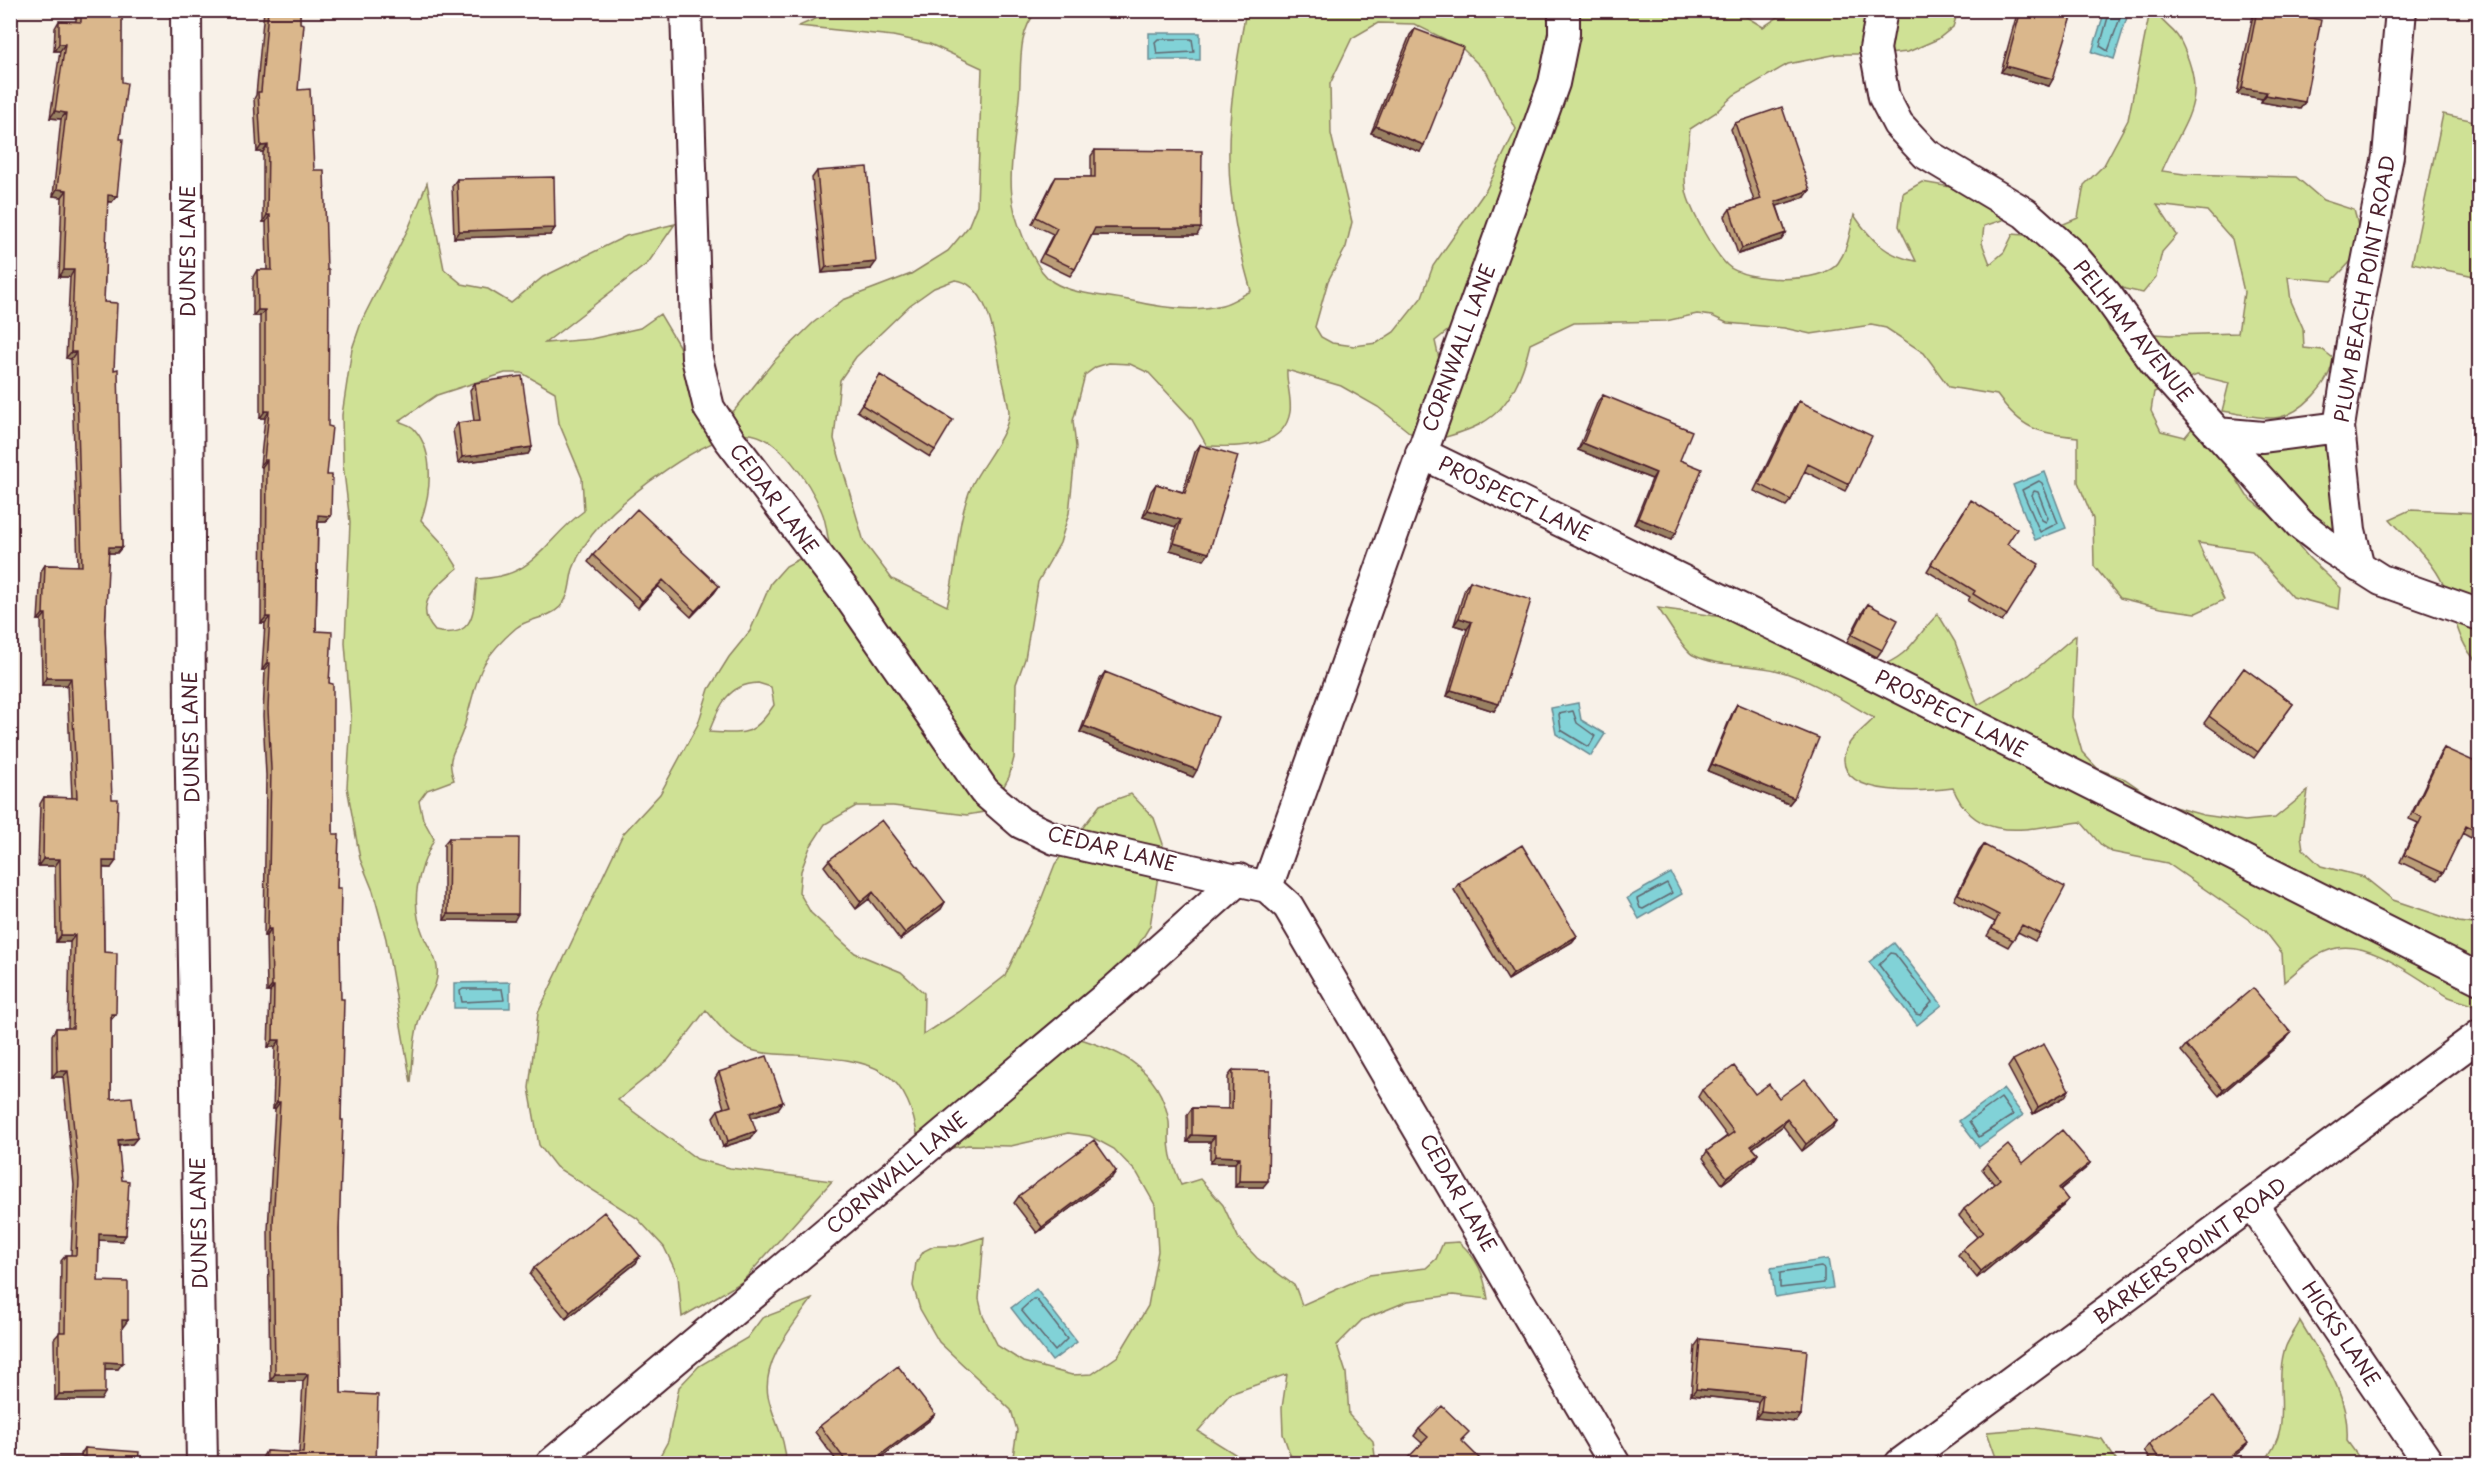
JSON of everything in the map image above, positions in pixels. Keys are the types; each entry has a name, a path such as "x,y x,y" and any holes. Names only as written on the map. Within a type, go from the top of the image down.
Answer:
{"street":[{"name":"DUNES LANE","path":"186,10 190,715 202,1464"},
{"name":"CEDAR LANE","path":"686,10 697,358 709,408 724,432 850,598 984,791 1021,824 1055,839 1253,883 1288,906 1328,970 1615,1464"},
{"name":"CORNWALL LANE","path":"551,1464 1117,988 1253,883 1421,453 1554,83 1564,34 1564,10"},
{"name":"PELHAM AVENUE","path":"1882,10 1875,49 1878,75 1884,97 1898,124 1926,154 2025,213 2073,256 2106,294 2159,368 2300,524 2359,567 2397,587 2480,615"},
{"name":"PLUM BEACH POINT ROAD","path":"2359,567 2350,531 2339,427 2355,323 2388,156 2401,10"},
{"path":"2217,433 2263,437 2339,427"},
{"name":"PROSPECT LANE","path":"1421,453 1833,654 2480,979"},
{"name":"BARKERS POINT ROAD","path":"1900,1464 2480,1035"},
{"name":"HICKS LANE","path":"2253,1205 2429,1464"}],"green space":[{"path":"1735,10 1763,27 1787,11 1958,11 1953,27 1938,39 1908,52 1838,54 1788,64 1734,95 1715,113 1690,129 1685,172 1686,190 1695,214 1710,242 1727,265 1736,271 1766,278 1784,279 1817,275 1830,270 1838,263 1846,246 1854,215 1880,246 1905,259 1916,261 1899,226 1903,193 1922,182 1962,189 2011,217 1984,226 1982,243 1990,264 2004,252 2013,234 2035,236 2078,218 2084,185 2104,165 2128,120 2150,11 2157,11 2181,42 2194,80 2191,109 2162,171 2184,174 2296,177 2323,200 2354,210 2360,234 2358,250 2332,281 2288,277 2291,301 2303,328 2304,348 2323,350 2333,358 2327,378 2304,405 2284,416 2274,418 2222,411 2229,383 2197,375 2154,392 2151,411 2161,431 2185,437 2194,426 2215,444 2247,496 2280,523 2309,558 2341,588 2339,609 2293,597 2252,551 2198,543 2224,600 2196,613 2160,608 2120,598 2094,566 2093,519 2078,482 2078,437 2052,434 2032,427 2014,415 1997,395 1949,387 1924,353 1886,328 1871,325 1811,334 1784,328 1727,323 1712,316 1697,314 1666,321 1574,323 1530,344 1524,367 1514,389 1501,408 1492,416 1469,430 1424,444 1378,407 1341,386 1287,370 1290,412 1286,424 1278,433 1257,444 1207,446 1191,418 1149,373 1130,364 1109,363 1096,367 1085,375 1073,421 1076,447 1069,513 1060,543 1038,582 1025,659 1016,684 1014,758 1009,777 999,795 984,812 967,815 893,806 856,806 825,824 810,847 801,871 799,892 811,913 855,953 901,972 924,993 923,1035 959,1012 1005,976 1039,905 1055,864 1100,805 1131,794 1154,818 1163,844 1150,926 1136,949 1063,1034 1116,1052 1144,1072 1156,1086 1164,1102 1169,1122 1171,1154 1181,1185 1200,1179 1223,1205 1239,1239 1257,1258 1295,1286 1302,1305 1369,1275 1426,1268 1436,1259 1443,1243 1459,1242 1479,1268 1488,1299 1453,1295 1408,1301 1362,1320 1337,1345 1346,1373 1349,1415 1373,1441 1376,1463 1293,1463 1283,1434 1282,1408 1287,1374 1230,1394 1198,1431 1235,1454 1242,1463 1012,1463 1017,1430 1011,1410 939,1342 920,1309 913,1286 916,1262 924,1251 934,1246 956,1246 984,1237 979,1299 983,1316 998,1346 1023,1362 1072,1375 1092,1374 1118,1356 1148,1306 1158,1251 1155,1205 1137,1173 1114,1149 1090,1136 1068,1133 1011,1146 968,1145 920,1154 908,1101 897,1084 884,1073 867,1065 847,1060 754,1051 730,1037 706,1010 668,1060 618,1100 697,1159 730,1168 832,1181 742,1282 682,1317 678,1276 664,1247 637,1218 556,1167 539,1145 529,1088 538,1013 623,834 660,794 698,724 709,689 729,657 750,631 771,583 786,566 829,543 823,516 810,488 791,461 768,441 755,435 742,434 726,438 687,456 630,497 602,523 582,550 575,563 564,603 550,614 516,628 502,641 485,663 475,686 463,730 452,754 451,765 454,780 427,790 419,801 423,819 434,839 417,887 417,911 419,924 435,959 437,974 435,986 418,1022 411,1083 386,939 373,891 360,859 347,787 351,719 345,643 350,522 343,464 342,415 352,349 362,320 409,227 427,183 444,269 462,284 488,289 511,303 543,277 626,236 675,224 648,263 545,343 591,339 640,328 660,314 679,346 684,364 691,376 733,412 774,361 813,323 843,300 911,274 948,251 968,227 977,205 982,68 930,44 893,36 799,26 833,11 1037,11 1026,30 1021,52 1011,177 1015,213 1021,232 1040,269 1053,282 1070,290 1089,294 1175,308 1199,309 1226,304 1251,291 1236,226 1229,160 1236,66 1246,11","holes":["1378,23 1414,24 1461,47 1487,73 1516,129 1486,190 1433,266 1422,297 1394,332 1377,343 1354,346 1332,343 1321,337 1315,327 1328,281 1346,247 1352,222 1331,134 1330,84 1352,38","2157,205 2207,211 2232,239 2244,292 2238,333 2170,335 2110,331 2101,310 2111,281 2125,289 2143,293 2156,277 2162,252 2177,235","955,280 967,284 983,303 993,331 1009,412 1004,430 976,477 966,500 947,606 892,579 864,542 834,439 840,380 856,357 910,305 934,288","1471,312 1440,363 1435,341","505,373 522,373 555,392 559,423 582,478 584,511 527,565 497,577 477,579 470,620 459,631 449,633 435,631 428,621 426,604 430,596 458,568 443,544 421,520 429,486 426,450 414,428 399,421 437,395","758,683 771,687 774,705 760,723 748,731 709,732 721,705 739,687"]},
{"path":"2443,114 2479,122 2479,277 2412,263"},
{"path":"2324,440 2332,497 2345,540 2291,507 2245,446"},
{"path":"2410,510 2479,513 2479,664 2465,646 2438,575 2426,558 2390,519"},
{"path":"1658,608 1737,619 1875,668 1897,658 1911,646 1938,614 1955,642 1978,705 2029,675 2076,635 2072,717 2082,752 2098,769 2125,779 2160,803 2203,815 2245,821 2275,818 2308,791 2301,836 2303,849 2321,866 2364,877 2393,900 2459,922 2479,925 2479,1008 2449,997 2381,956 2351,947 2337,948 2322,953 2284,982 2282,953 2265,931 2167,863 2112,852 2102,846 2081,822 2024,829 1991,826 1976,819 1963,807 1953,788 1889,790 1857,780 1847,771 1845,752 1851,741 1874,718 1803,679 1768,669 1713,662 1693,655 1680,641"},
{"path":"812,1299 788,1332 774,1357 767,1383 770,1405 784,1445 786,1463 656,1463 668,1441 679,1387 699,1366 747,1338 762,1318"},
{"path":"2300,1321 2326,1364 2340,1393 2347,1424 2347,1441 2363,1463 2263,1463 2279,1434 2282,1405 2282,1361 2286,1346"},
{"path":"2036,1428 2102,1439 2118,1463 1998,1463 1987,1432"}],"water":[{"path":"2105,10 2129,11 2114,59 2092,52"},
{"path":"1149,33 1200,33 1200,60 1149,60"},
{"path":"2045,472 2066,528 2035,540 2013,485"},
{"path":"1578,703 1581,720 1605,734 1591,756 1556,734 1551,708"},
{"path":"1671,873 1682,894 1639,919 1627,898"},
{"path":"1894,943 1942,1005 1917,1025 1869,962"},
{"path":"510,982 510,1008 454,1008 454,983"},
{"path":"2003,1089 2023,1115 1979,1147 1959,1121"},
{"path":"1828,1259 1833,1288 1775,1297 1771,1268"},
{"path":"1036,1289 1077,1342 1052,1361 1011,1308"}],"building":[{"path":"81,10 122,10 122,82 127,83 120,139 123,139 117,196 108,195 104,302 117,303 114,370 118,369 122,547 109,547 105,630 112,799 118,799 116,861 103,861 104,952 117,953 116,1014 111,1014 111,1099 132,1097 137,1138 118,1140 122,1180 129,1181 126,1235 99,1234 98,1281 128,1282 128,1320 122,1320 123,1363 105,1362 105,1393 59,1394 59,1332 65,1332 66,1255 76,1255 79,1179 68,1071 57,1071 56,1028 73,1028 75,935 61,935 60,859 43,859 44,797 77,798 71,678 46,678 46,614 43,614 45,565 82,566 76,352 71,352 74,270 64,270 67,190 57,189 66,113 55,111 65,44 59,44 59,21 81,22"},
{"path":"268,10 300,10 300,23 304,24 298,90 310,89 314,170 324,170 327,270 329,270 328,426 332,427 327,475 332,475 331,516 318,515 316,631 332,632 329,683 333,684 333,834 339,834 337,888 341,888 341,999 344,999 339,1230 341,1393 378,1395 376,1464 265,1464 266,1451 303,1453 308,1374 275,1374 273,1223 280,1102 277,1102 280,1040 273,1040 274,986 272,986 271,929 268,929 271,769 268,709 270,663 267,663 270,617 266,617 267,460 264,460 269,411 265,411 265,310 258,310 257,270 272,270 270,215 267,215 268,145 261,146 258,92 261,92"},
{"path":"2021,10 2074,10 2053,79 2006,66"},
{"path":"2257,10 2272,10 2321,20 2305,102 2242,88"},
{"path":"1415,29 1463,47 1424,145 1376,126"},
{"path":"1782,107 1810,190 1775,202 1786,233 1742,248 1730,209 1761,199 1735,123"},
{"path":"1095,150 1202,151 1201,228 1095,228 1075,269 1044,254 1057,228 1036,217 1056,177 1095,177"},
{"path":"867,167 876,262 826,267 817,171"},
{"path":"554,177 555,228 459,231 457,179"},
{"path":"880,375 953,420 935,450 862,405"},
{"path":"522,376 532,447 462,457 458,423 480,420 475,383"},
{"path":"1603,395 1692,431 1680,460 1702,469 1676,533 1638,518 1656,473 1583,443"},
{"path":"1799,401 1872,436 1849,484 1808,464 1791,500 1759,484"},
{"path":"1200,445 1238,456 1209,553 1174,543 1181,520 1148,510 1156,484 1185,493"},
{"path":"1971,500 2017,529 2007,544 2039,564 2007,615 1973,594 1975,591 1931,564"},
{"path":"637,509 719,586 695,611 663,580 642,601 593,555"},
{"path":"1470,581 1531,600 1499,704 1451,690 1472,622 1459,618"},
{"path":"1868,604 1898,620 1882,650 1852,635"},
{"path":"2244,668 2293,704 2258,752 2209,716"},
{"path":"1105,672 1218,717 1197,770 1084,726"},
{"path":"1737,704 1819,738 1794,798 1712,764"},
{"path":"2444,748 2480,764 2480,823 2476,831 2466,826 2443,873 2404,855 2422,817 2413,813"},
{"path":"882,820 945,902 905,933 873,892 861,902 829,860"},
{"path":"449,838 519,838 518,914 448,914"},
{"path":"1522,845 1577,936 1513,974 1459,883"},
{"path":"1984,845 2065,887 2040,934 2022,925 2013,940 1992,929 1999,915 1958,894"},
{"path":"2253,988 2291,1033 2223,1090 2186,1045"},
{"path":"2044,1044 2069,1090 2038,1107 2013,1060"},
{"path":"767,1056 783,1102 750,1113 756,1131 728,1141 718,1110 731,1106 719,1072"},
{"path":"1734,1066 1755,1094 1769,1084 1779,1098 1805,1079 1837,1121 1806,1144 1787,1119 1751,1146 1758,1154 1727,1177 1707,1151 1734,1132 1702,1090"},
{"path":"1233,1070 1270,1071 1268,1181 1239,1181 1240,1157 1215,1156 1215,1136 1192,1135 1192,1108 1232,1109"},
{"path":"2062,1130 2090,1163 2059,1188 2068,1200 1981,1271 1963,1249 1983,1232 1964,1209 2000,1179 1987,1163 2008,1145 2023,1163"},
{"path":"1094,1140 1116,1171 1042,1227 1019,1196"},
{"path":"604,1212 640,1256 570,1312 534,1268"},
{"path":"1700,1339 1807,1350 1801,1415 1761,1411 1763,1395 1696,1389"},
{"path":"898,1366 935,1414 868,1464 848,1464 820,1426"},
{"path":"2213,1397 2248,1443 2220,1464 2163,1464 2149,1444"},
{"path":"1442,1406 1469,1432 1461,1440 1485,1464 1402,1464 1428,1437 1419,1429"},
{"path":"85,1448 139,1452 138,1464 10,1464 10,1458 85,1457"}]}
